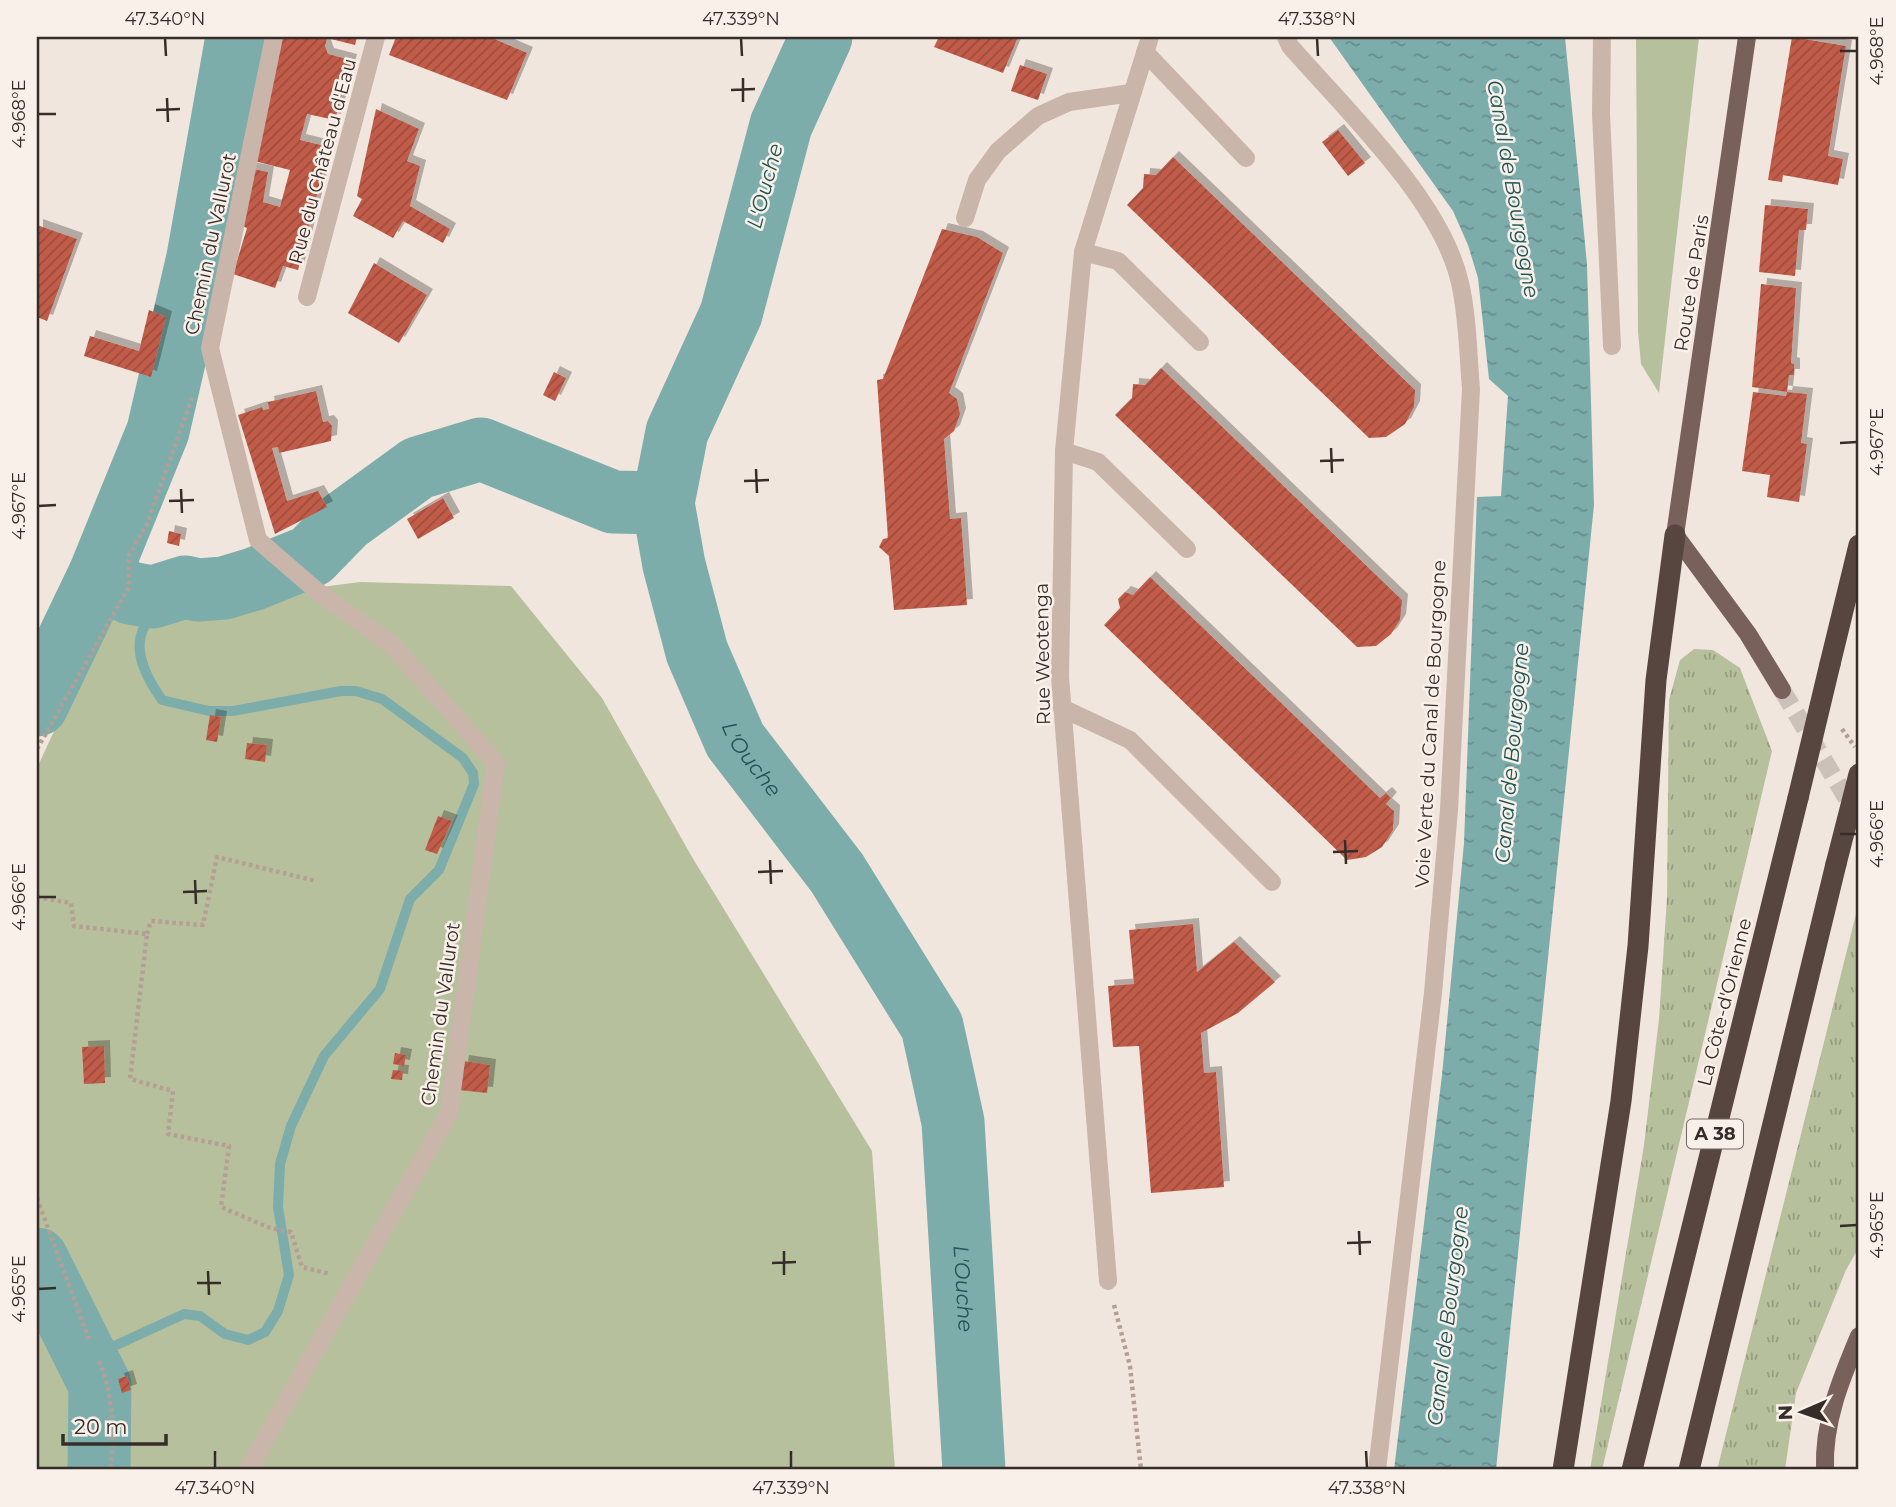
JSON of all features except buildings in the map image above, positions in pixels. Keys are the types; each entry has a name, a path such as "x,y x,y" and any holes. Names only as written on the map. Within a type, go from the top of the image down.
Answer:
{"highway":[{"path":"1563,1470 1622,1101 1638,946 1656,680 1675,535"},
{"name":"La Côte-d'Orienne","path":"1632,1470 1859,545"},
{"name":"A 38","path":"1689,1470 1859,774"}],"main road":[{"name":"Route de Paris","path":"1675,535 1747,37"},
{"path":"1675,535 1748,634 1782,690"},
{"path":"1825,1470 1826,1437 1833,1404 1859,1336"}],"street":[{"name":"Chemin du Vallurot","path":"248,1470 449,1113 496,763 391,645 317,591 258,540 210,348 274,37"},
{"name":"Rue du Château d'Eau","path":"307,297 376,37"},
{"name":"Voie Verte du Canal de Bourgogne","path":"1286,37 1290,46 1424,201 1460,282 1470,377 1449,810 1436,967 1377,1470"},
{"path":"1602,37 1601,114 1612,346"},
{"path":"1147,45 1246,158"},
{"name":"Rue Weotenga","path":"1108,1280 1059,677 1064,451 1083,252 1147,45"},
{"path":"965,218 977,180 998,151 1038,116 1069,102 1131,93"},
{"path":"1083,252 1118,261 1200,342"},
{"path":"1064,451 1098,462 1187,549"},
{"path":"1062,708 1130,740 1272,883"}],"path":[{"path":"37,748 129,587 129,555 146,524 210,348"},
{"path":"316,881 218,857 203,925 151,921 147,934 130,1079 173,1091 168,1134 229,1146 221,1207 270,1228 291,1232 302,1267 355,1279"},
{"path":"37,897 71,903 74,926 147,934"},
{"path":"37,1198 90,1342"},
{"path":"1108,1280 1130,1366 1141,1470"},
{"path":"99,1361 108,1382 112,1455 110,1470"}],"green space":[{"path":"1636,37 1699,37 1659,393 1641,364 1638,332"},
{"path":"360,582 511,586 602,698 692,857 872,1151 895,1470 37,1470 37,768 110,610 189,604"},
{"path":"1694,649 1713,650 1740,668 1772,751 1602,1470 1590,1470 1644,1145 1659,1019 1667,897 1669,700 1680,660"},
{"path":"1859,902 1859,1247 1846,1270 1796,1393 1785,1470 1717,1470"}],"water":[{"name":"Canal de Bourgogne","path":"1329,37 1565,37 1587,264 1594,505 1496,1470 1394,1470 1442,1075 1464,843 1477,497 1501,496 1508,396 1489,379 1478,278 1468,245 1453,211"}],"waterway":[{"path":"37,705 99,576 158,431 198,257 237,37"},
{"name":"L'Ouche","path":"821,37 781,125 731,314 677,432 663,503 674,565 697,652 735,740 837,873 932,1026 953,1122 974,1470"},
{"path":"99,576 130,593 153,597 185,587 198,590 224,588 254,579 311,556 345,521 418,468 481,449 613,502 663,503"},
{"path":"88,1358 184,1314 200,1316 225,1334 248,1340 265,1332 278,1311 289,1275 278,1207 280,1164 291,1126 324,1056 380,989 410,899 439,870 474,784 473,773 463,758 382,699 356,691 341,691 233,711 209,711 162,700 143,666 140,637 154,612 185,587"},
{"path":"37,1259 100,1385 99,1470"}],"tunnel":[{"path":"1782,690 1859,819"}]}
